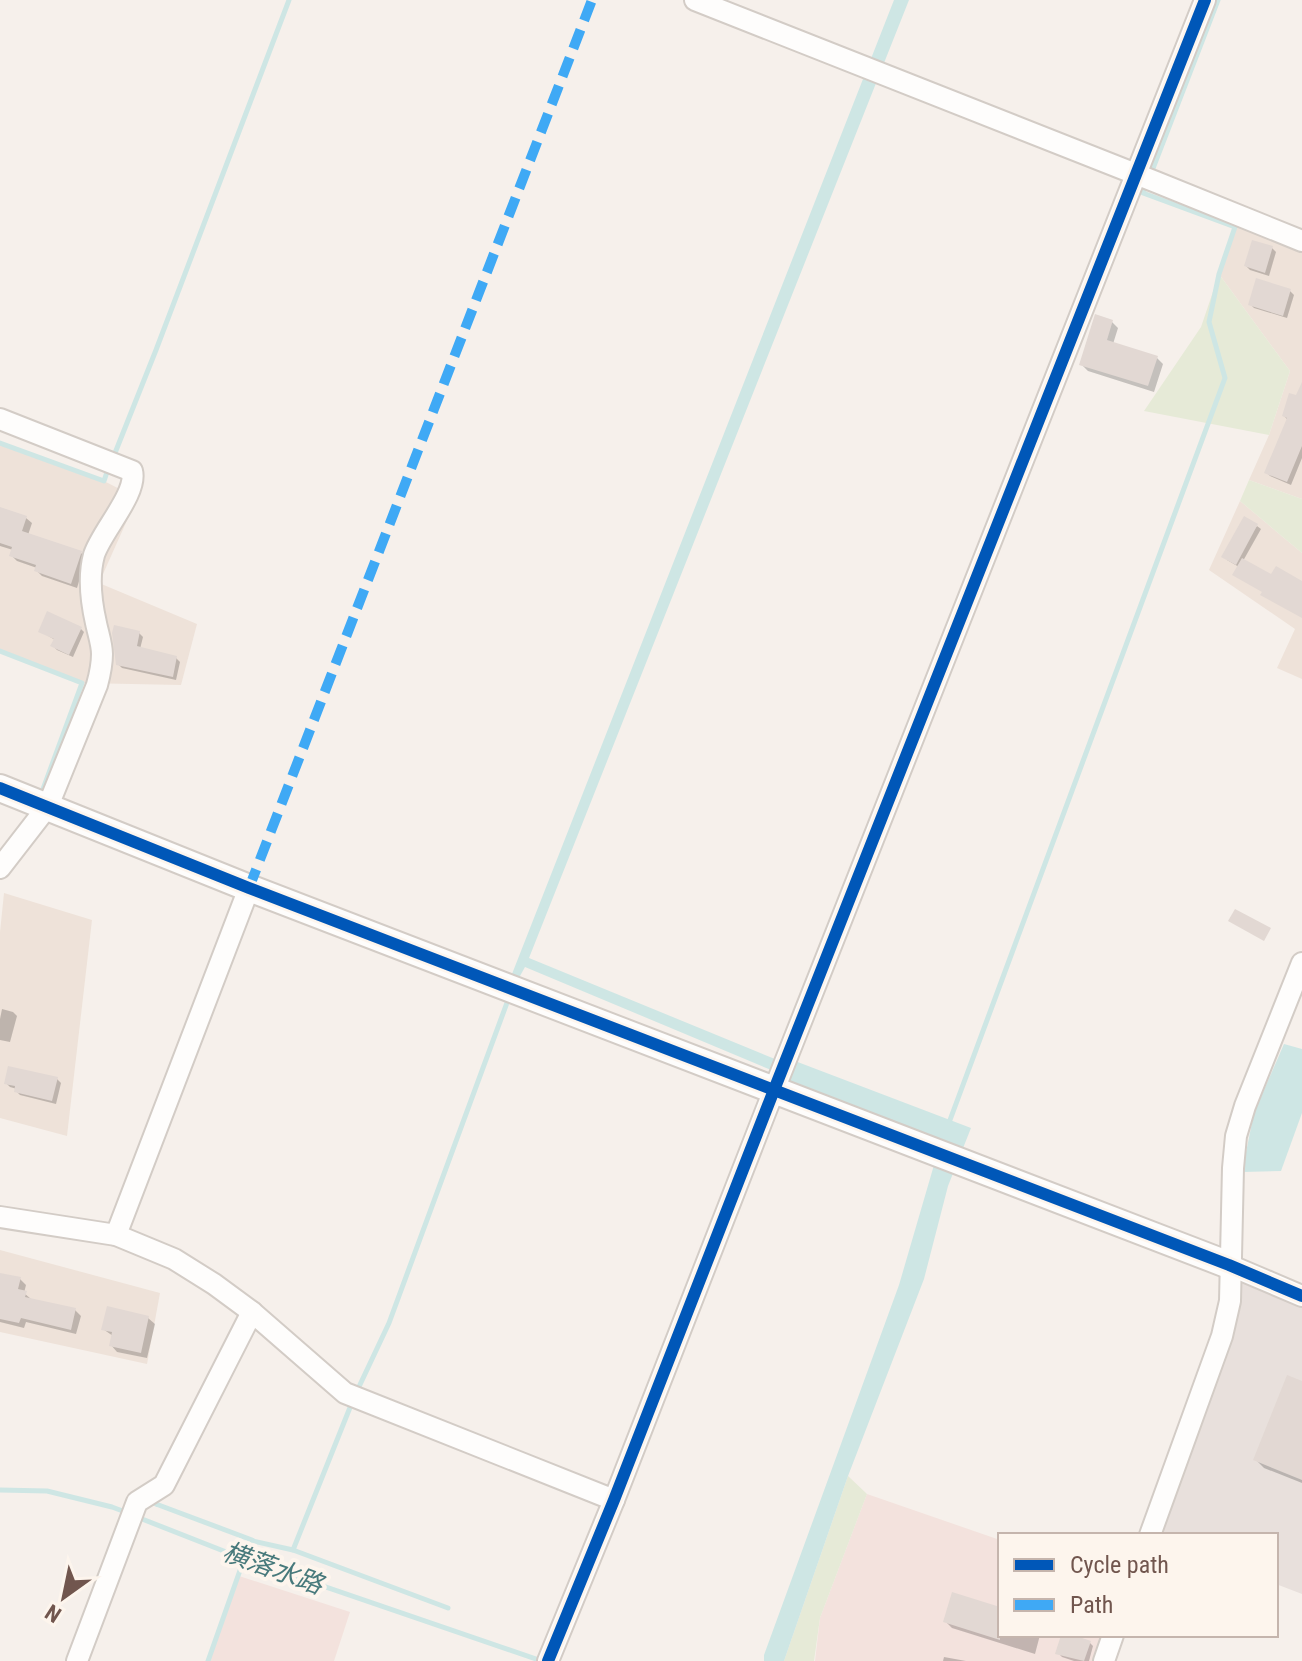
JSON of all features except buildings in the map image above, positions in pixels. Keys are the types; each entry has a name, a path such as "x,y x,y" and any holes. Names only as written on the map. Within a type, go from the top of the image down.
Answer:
{"street":[{"path":"695,0 1302,241"},
{"path":"551,1654 789,1052 1146,178 1205,0"},
{"path":"0,419 132,471 134,477 122,508 95,553 90,575 93,611 102,651 97,685 48,806 0,868"},
{"path":"0,788 249,888 1229,1265 1302,1296"},
{"path":"116,1235 249,888"},
{"path":"1151,1533 1222,1336 1230,1301 1236,1136 1302,963"},
{"path":"0,1217 116,1235 174,1259 252,1312 353,1397 614,1500"},
{"path":"77,1661 137,1502 164,1485 252,1312"},
{"path":"1104,1661 1112,1637"}],"shaded area":[{"path":"1242,206 1302,233 1302,499 1249,480 1269,435 1290,371 1219,274"},
{"path":"0,443 104,481 137,498 99,583 197,624 181,685 82,683 0,651"},
{"path":"1240,501 1302,553 1302,679 1277,668 1295,629 1209,570"},
{"path":"4,893 92,920 67,1136 0,1118 0,932"},
{"path":"0,1250 160,1293 147,1364 0,1332"},
{"path":"1241,1282 1302,1307 1302,1594 1278,1585 1278,1533 1162,1533 1234,1331"},
{"path":"867,1494 998,1539 998,1637 1106,1637 1098,1661 815,1661 820,1618"},
{"path":"239,1576 350,1612 334,1661 208,1661"}],"green space":[{"path":"1219,274 1290,371 1269,435 1144,411 1201,327"},
{"path":"1249,480 1302,499 1302,553 1240,501"},
{"path":"848,1476 867,1494 820,1618 814,1661 784,1661"}],"water":[{"path":"894,0 909,0 529,958 792,1066 795,1061 971,1128 948,1186 924,1279 848,1476 784,1661 764,1661 899,1285 941,1141 787,1082 788,1077 525,967 520,976 512,974"},
{"path":"1284,1044 1302,1049 1302,1113 1281,1171 1242,1172 1254,1113"}],"waterway":[{"path":"115,453 289,0"},
{"path":"1150,176 1218,0"},
{"path":"950,1120 1225,378 1209,322 1219,274 1235,227 1143,193 1146,185"},
{"path":"0,443 104,481 107,472"},
{"path":"0,651 82,683 43,789"},
{"path":"357,1391 389,1323 508,1000"},
{"path":"208,1661 253,1541 293,1550 353,1400"},
{"name":"横落水路","path":"0,1490 47,1491 128,1513"},
{"path":"156,1504 252,1540"},
{"name":"横落水路","path":"137,1517 244,1559 542,1661"},
{"path":"293,1550 448,1608"}],"marked path":[{"path":"249,888 592,0"}],"cycle path":[{"path":"548,1661 1205,0"},
{"path":"0,788 249,888 1229,1265 1302,1296"}]}
